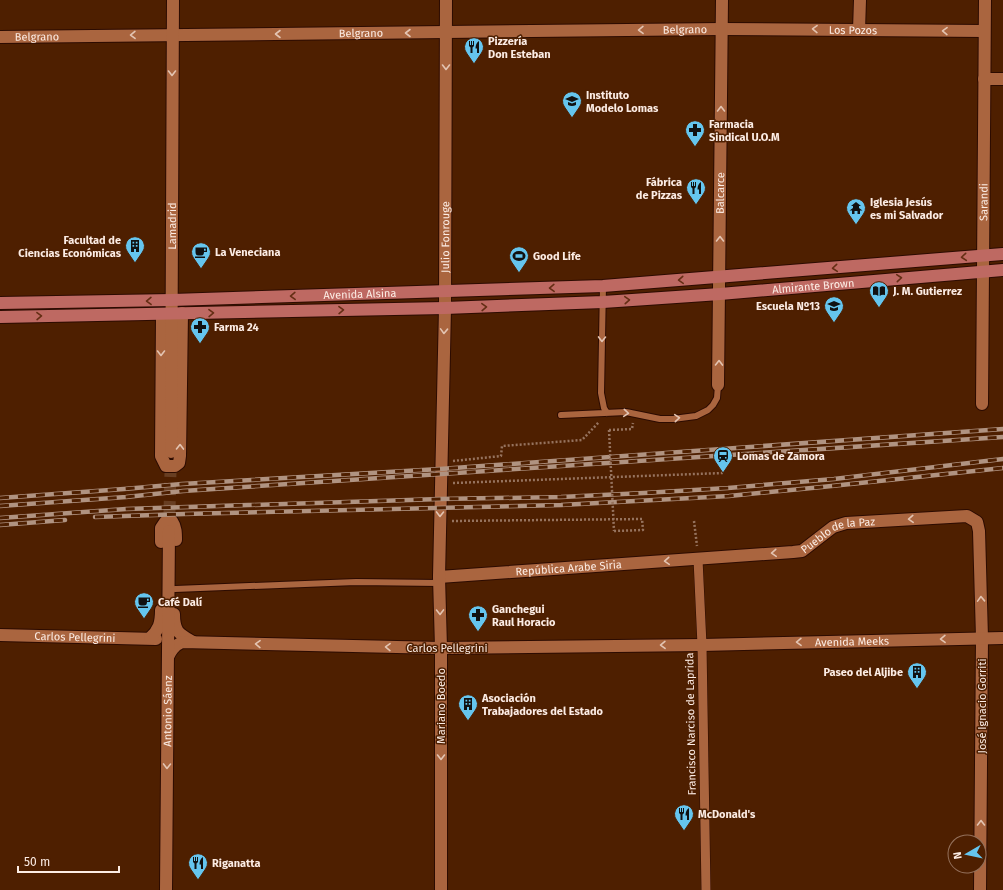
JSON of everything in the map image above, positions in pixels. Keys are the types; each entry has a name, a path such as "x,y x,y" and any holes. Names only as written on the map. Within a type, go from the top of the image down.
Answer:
{"main road":[{"name":"Almirante Brown","path":"720,278 1003,254"},
{"name":"Almirante Brown","path":"720,294 1003,270"},
{"name":"Avenida Alsina","path":"0,303 172,300 444,292 603,286 720,278"},
{"name":"Avenida Alsina","path":"0,317 445,308 603,302 720,294"}],"street":[{"name":"Lamadrid","path":"171,452 173,0"},
{"name":"Julio Fonrouge","path":"440,479 445,308 446,0"},
{"name":"Balcarce","path":"718,385 722,0"},
{"path":"859,30 860,0"},
{"name":"Sarandi","path":"982,404 985,0"},
{"name":"Belgrano","path":"0,37 722,29"},
{"name":"Los Pozos","path":"722,29 984,31"},
{"path":"984,79 1003,80"},
{"name":"Lamadrid","path":"172,314 180,456 178,463 175,466 166,466 161,456 172,314"},
{"name":"Mariano Boedo","path":"440,479 439,580 441,890"},
{"name":"Pueblo de la Paz","path":"698,559 793,552 802,550 833,527 846,523 967,516 977,522"},
{"path":"150,638 157,632 161,618 161,528 165,522 172,522 176,528 174,622 176,629 181,635 193,642"},
{"name":"José Ignacio Gorriti","path":"977,522 980,531 982,638 980,890"},
{"name":"Antonio Sáenz","path":"166,890 169,531"},
{"name":"República Arabe Siria","path":"439,580 698,559"},
{"name":"Francisco Narciso de Laprida","path":"698,559 702,645 706,890"},
{"name":"Carlos Pellegrini","path":"0,636 150,638"},
{"path":"150,638 162,641 168,657"},
{"name":"Avenida Meeks","path":"702,645 1003,638"},
{"name":"Carlos Pellegrini","path":"168,657 172,649 182,642 440,648 702,645"}],"lane":[{"path":"603,286 601,393 604,408 607,413"},
{"path":"562,415 626,412 660,419 696,416 708,410 717,398 718,385"},
{"path":"175,589 439,580"}],"path":[{"path":"440,462 501,456 502,446 582,440 601,420"},
{"path":"440,522 642,519 643,530 614,531 612,477 609,430 632,429"},
{"path":"440,479 612,477 723,473"},
{"path":"694,521 698,559"}],"tunnel":[{"path":"169,531 171,452"}],"railway":[{"path":"0,498 182,484 440,469 1003,429"},
{"path":"0,506 126,497 183,491 1003,437"},
{"path":"0,518 126,509 440,499 561,497 644,493 834,479 1003,459"},
{"path":"95,517 561,505 729,496 1003,468"},
{"path":"0,525 65,520"}],"place":[{"name":"Pizzería Don Esteban","path":"474,64"},
{"name":"Instituto Modelo Lomas","path":"572,118"},
{"name":"Farmacia Sindical U.O.M","path":"695,147"},
{"name":"Fábrica de Pizzas","path":"696,205"},
{"name":"Iglesia Jesús es mi Salvador","path":"856,225"},
{"name":"Facultad de Ciencias Económicas","path":"135,263"},
{"name":"La Veneciana","path":"201,269"},
{"name":"Good Life","path":"519,273"},
{"name":"J. M. Gutierrez","path":"879,308"},
{"name":"Escuela Nº13","path":"834,323"},
{"name":"Farma 24","path":"200,344"},
{"name":"Lomas de Zamora","path":"723,473"},
{"name":"Café Dalí","path":"144,619"},
{"name":"Ganchegui Raul Horacio","path":"478,632"},
{"name":"Paseo del Aljibe","path":"917,689"},
{"name":"Asociación Trabajadores del Estado","path":"468,721"},
{"name":"McDonald's","path":"684,831"},
{"name":"Riganatta","path":"198,880"}]}
